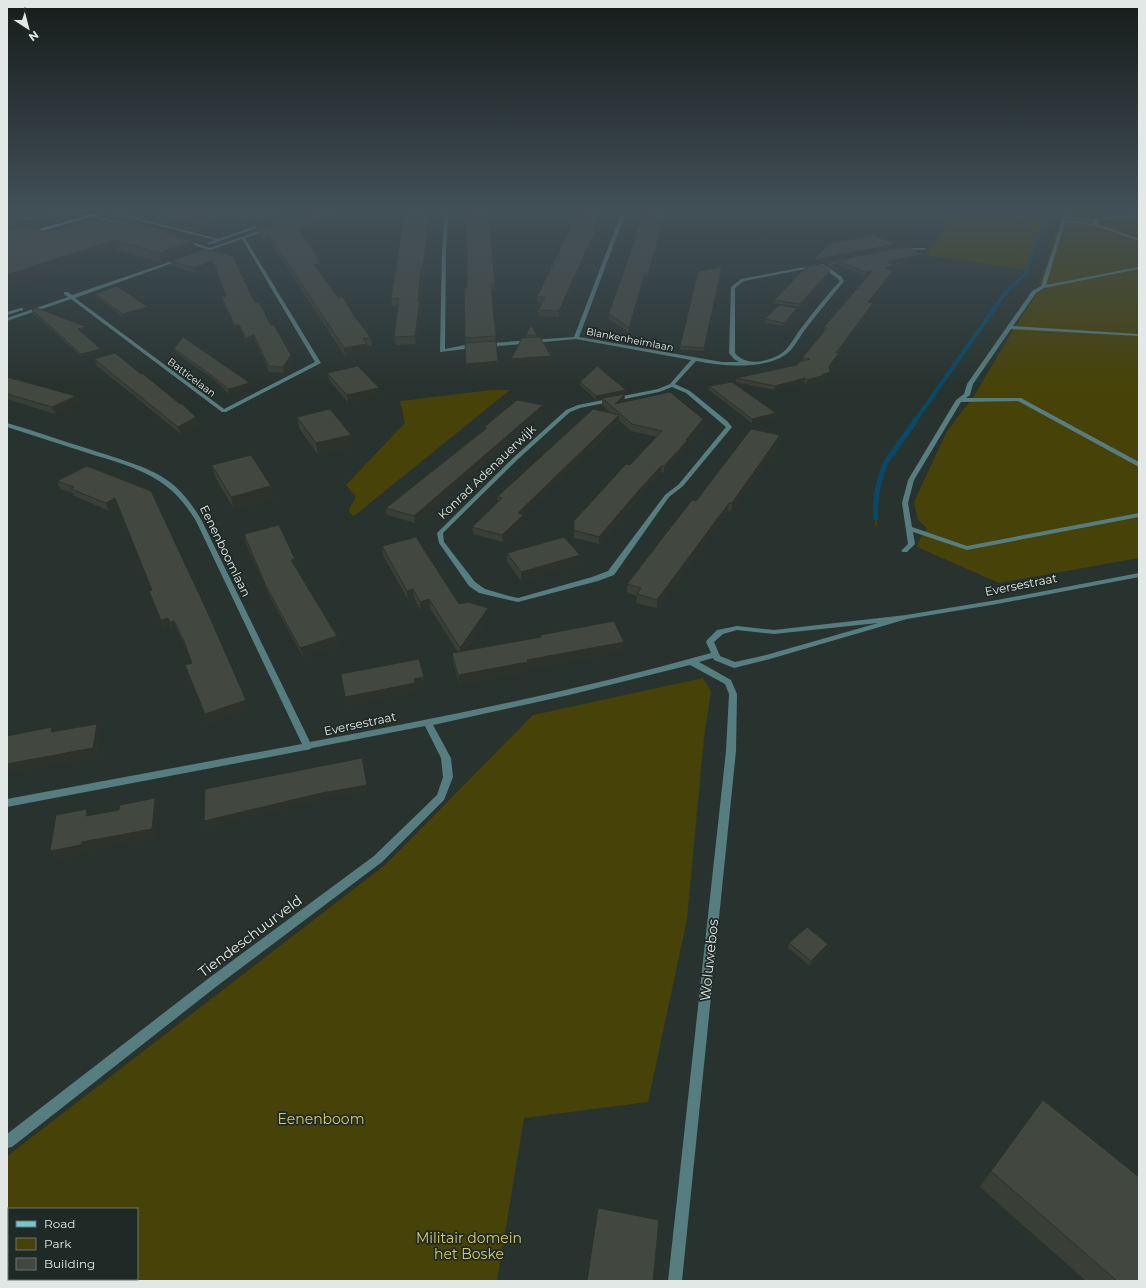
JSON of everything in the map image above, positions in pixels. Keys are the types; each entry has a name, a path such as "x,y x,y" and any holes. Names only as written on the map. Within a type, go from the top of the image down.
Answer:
{"street":[{"path":"87,286 140,269"},
{"path":"7,320 147,269"},
{"name":"Batticelaan","path":"66,293 224,411 318,363 262,269"},
{"name":"Blankenheimlaan","path":"444,269 442,351 576,338 722,364 745,363 774,359 785,353 842,281 839,277 827,269"},
{"path":"576,338 602,269"},
{"path":"745,363 736,358 732,353 733,288 743,280 800,269"},
{"path":"1043,287 1049,269"},
{"path":"905,551 912,544 905,502 911,480 959,400 967,395 970,384 1034,292 1043,287 1133,269"},
{"path":"59,296 73,291"},
{"path":"7,314 26,307"},
{"path":"1010,327 1139,334"},
{"path":"672,385 694,360"},
{"name":"Konrad Adenauerwijk","path":"672,385 688,392 725,422 729,427 681,485 667,496 611,573 596,579 518,600 482,591 472,584 441,542 440,533 515,459 568,411 578,407 659,390 672,385"},
{"path":"959,400 1018,399 1139,465"},
{"name":"Eenenboomlaan","path":"7,425 139,468 163,480 180,494 192,507 308,747"},
{"path":"909,528 967,548 1139,515"},
{"name":"Eversestraat","path":"906,617 734,665 717,658 714,655 710,642 720,632 737,628 774,632 906,617 997,602 1139,574"},
{"name":"Eversestraat","path":"7,803 308,747 558,696 714,655"},
{"name":"Woluwebos","path":"675,1281 731,751 733,694 728,682 692,662"},
{"name":"Tiendeschuurveld","path":"7,1142 213,982 378,859 441,797 448,777 446,758 427,722"}],"green space":[{"path":"1021,269 1029,269 1028,272 1008,291 888,462 879,486 876,528 874,494 885,462 1007,290 1027,270"},
{"path":"1045,269 1139,269 1139,558 999,583 917,547 927,528 918,520 914,502 947,431 974,396 1013,330 1038,292 1047,288 1039,283"},
{"path":"491,390 510,390 354,516 350,513 349,509 356,497 346,485 405,423 400,401"},
{"name":"Eenenboom","path":"703,678 711,691 704,738 687,919 648,1102 524,1118 497,1281 7,1281 7,1157 385,865 533,715"}],"building":[{"path":"7,269 25,269 7,275"},
{"path":"216,269 239,269 255,303 259,302 271,325 274,325 291,355 283,367 268,366 254,335 246,338 239,325 235,326 221,296 226,296"},
{"path":"292,269 317,269 338,297 343,297 356,319 371,338 363,338 367,344 344,348"},
{"path":"396,269 421,269 418,301 420,301 415,336 394,337 399,298 391,298"},
{"path":"467,269 494,269 495,284 491,284 496,336 465,338 464,288 467,288"},
{"path":"550,269 578,269 559,311 538,310 545,297 537,297"},
{"path":"624,269 649,269 648,273 645,273 629,328 611,315 608,315"},
{"path":"722,269 704,348 680,346 698,271"},
{"path":"804,269 827,269 830,271 800,304 774,300"},
{"path":"858,269 888,269 893,271 868,302 873,303 836,353 840,352 829,366 830,372 807,380 805,378 775,386 736,378 797,365 799,362 810,359 802,358 827,328 824,327 872,271 865,272"},
{"path":"117,286 148,307 123,314 95,294"},
{"path":"779,305 797,308 784,323 765,319"},
{"path":"37,308 87,327 78,329 101,349 81,354 32,310"},
{"path":"531,325 537,335 526,335"},
{"path":"183,337 250,383 228,389 174,349"},
{"path":"540,337 551,356 511,359 522,338"},
{"path":"496,341 498,361 466,364 465,343"},
{"path":"115,353 180,404 182,404 196,417 178,427 94,359"},
{"path":"358,366 379,388 347,395 327,373"},
{"path":"597,366 626,390 596,396 580,382"},
{"path":"7,377 76,396 52,407 7,394"},
{"path":"732,382 776,413 752,419 709,386"},
{"path":"670,392 703,419 686,440 687,441 639,490 599,537 574,530 574,521 626,464 630,465 662,431 632,424 602,398 625,394 615,404"},
{"path":"517,400 543,405 414,516 386,508 487,428 484,427"},
{"path":"330,409 351,435 316,443 297,417"},
{"path":"593,409 619,415 518,513 523,515 502,535 472,527 502,498 497,497"},
{"path":"751,429 780,435 732,503 729,503 657,600 637,594 641,588 627,584 692,500 696,501"},
{"path":"251,455 271,486 231,497 212,465"},
{"path":"87,466 151,491 207,611 246,700 205,714 185,665 192,663 184,641 174,621 170,622 168,618 161,620 149,591 152,590 115,498 106,503 71,489 74,487 57,481"},
{"path":"279,525 295,559 291,560 337,636 300,648 266,586 244,534"},
{"path":"416,537 459,604 468,602 488,608 460,648 429,599 420,602 413,589 407,591 382,546"},
{"path":"564,537 580,555 521,572 507,553"},
{"path":"614,621 624,642 527,660 528,662 458,675 452,653 541,637 540,635"},
{"path":"419,659 424,677 414,679 415,683 345,697 341,674"},
{"path":"97,724 93,748 7,764 7,736 52,727 51,732"},
{"path":"362,758 367,785 322,793 204,821 205,789"},
{"path":"155,798 152,829 82,842 81,845 50,851 56,815 87,809 86,816 119,810 120,805"},
{"path":"807,927 828,944 811,961 789,943"},
{"path":"1043,1100 1139,1177 1139,1281 1117,1281 991,1171"},
{"path":"598,1208 659,1220 653,1281 587,1281"}],"waterway":[{"path":"998,303 1007,291 1025,274 1027,269"},
{"path":"915,421 999,302"},
{"path":"876,518 877,490 886,462 916,420"}],"park label":[{"name":"Militair domein het Boske","path":"469,1246"}]}
